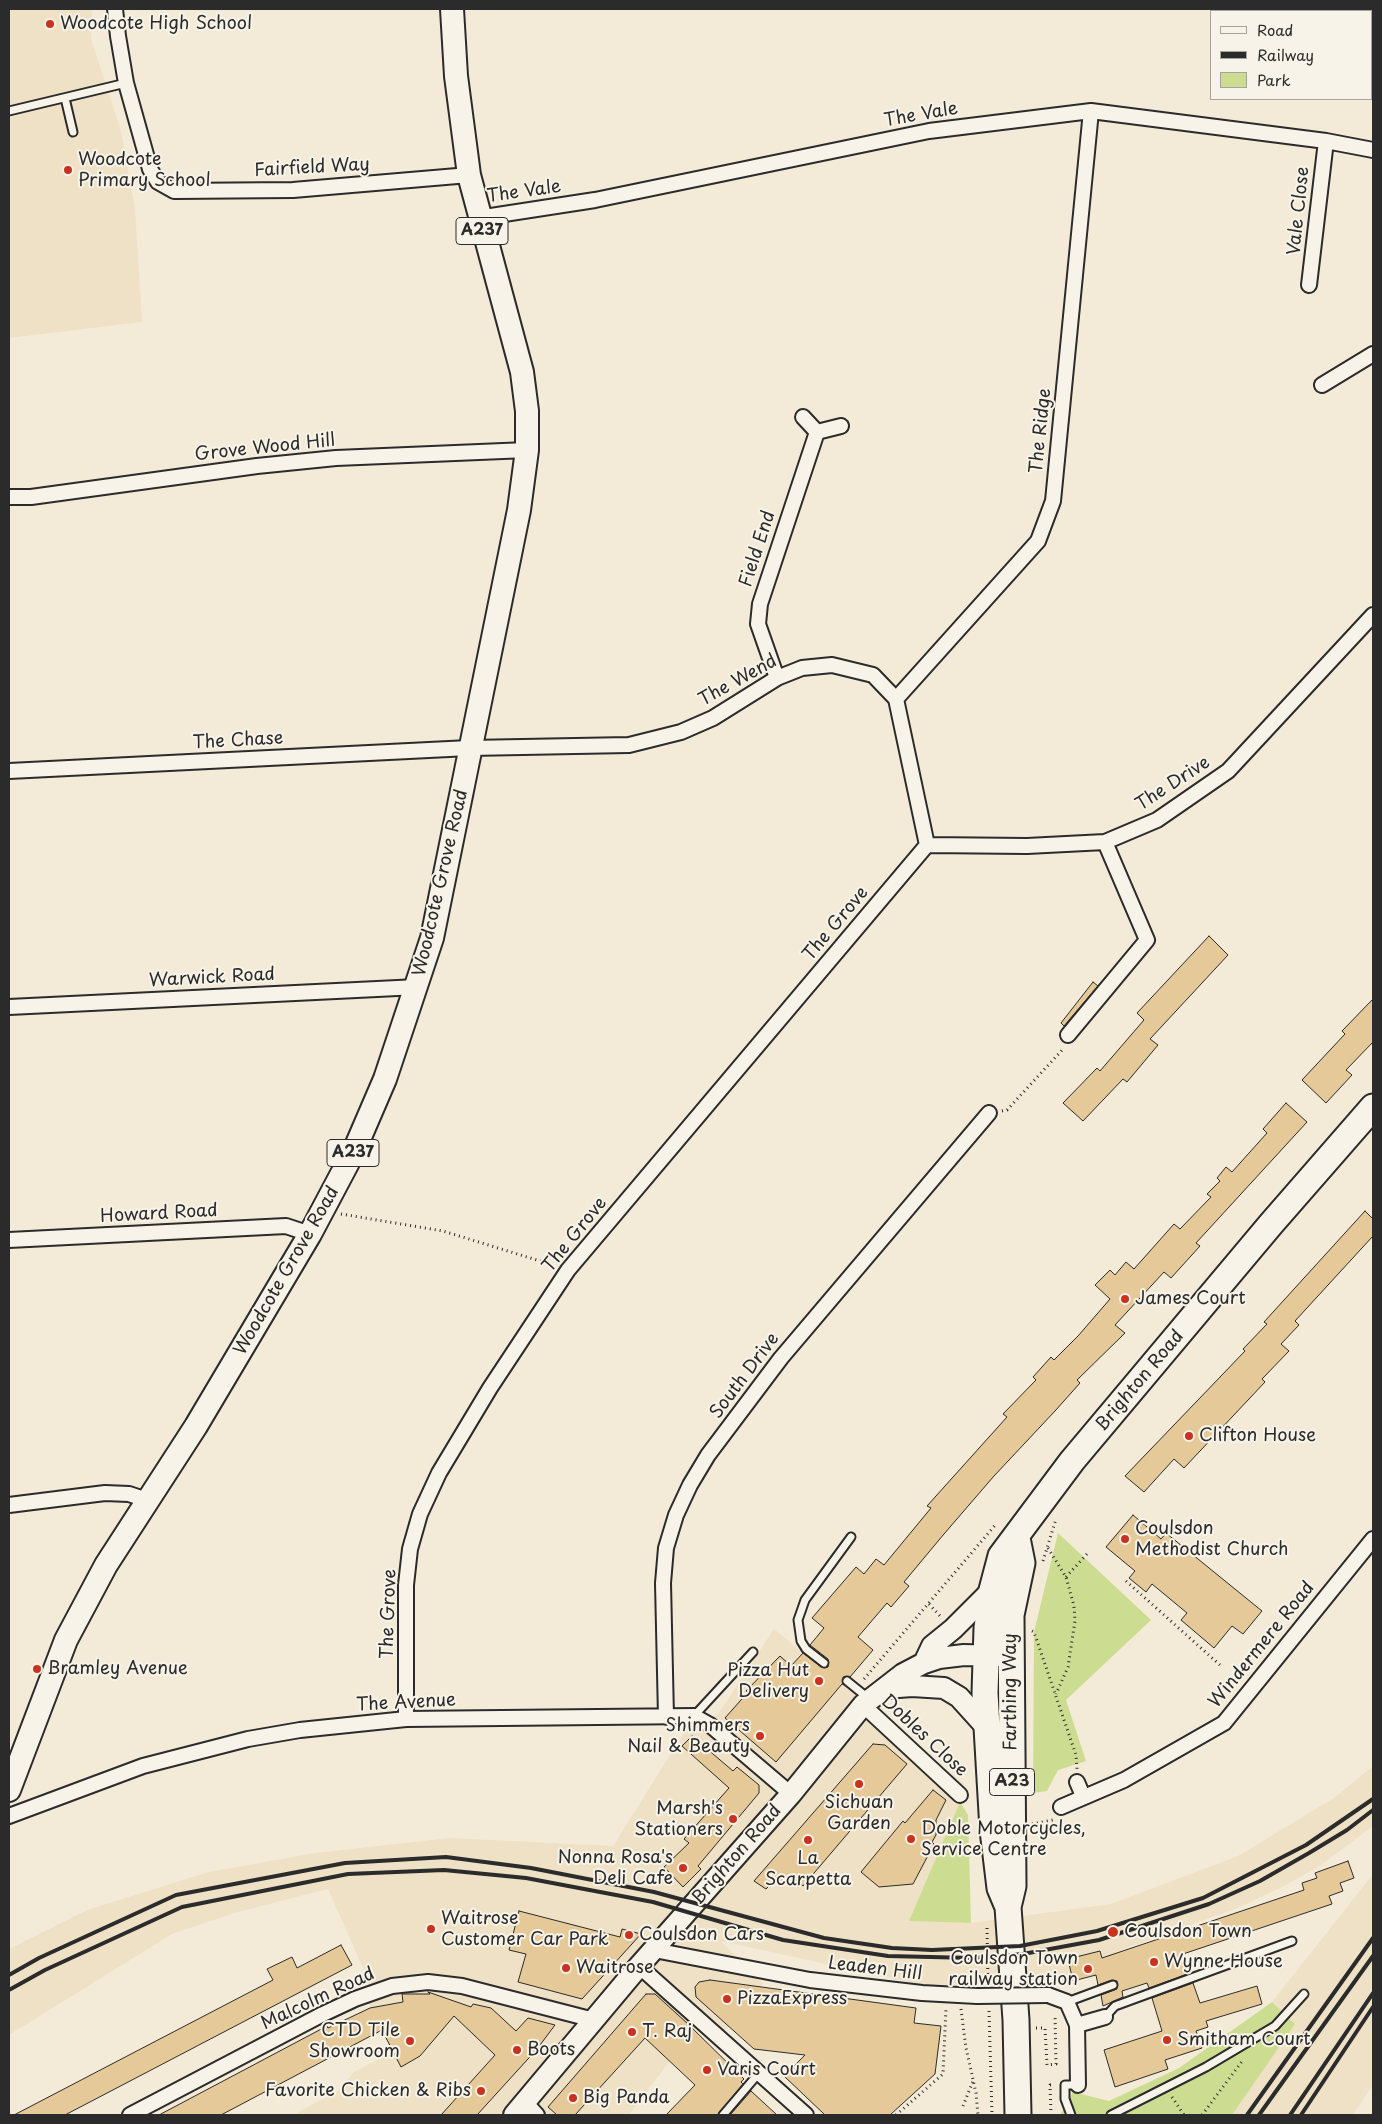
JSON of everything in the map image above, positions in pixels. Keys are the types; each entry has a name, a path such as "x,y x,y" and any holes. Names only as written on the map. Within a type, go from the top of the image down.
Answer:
{"highway":[{"name":"Brighton Road","path":"992,1590 1001,1556 1017,1538 1079,1454 1271,1224 1373,1107"},
{"name":"Farthing Way","path":"1017,1538 1022,1563 1011,1615 1013,1886 1008,1907 1016,2020 1018,2115"},
{"name":"A23","path":"986,1655 992,1590"},
{"name":"Farthing Way","path":"986,1655 987,1728 993,1830 1000,1888 1008,1907"}],"main road":[{"name":"Woodcote Grove Road","path":"9,1790 66,1640 106,1564 196,1426 310,1234 354,1151 385,1079 418,987 432,938 452,849 469,748 519,510 527,450 527,411 522,372 478,218 468,175 456,76 452,9"},
{"path":"924,1663 932,1646 953,1629 992,1590"},
{"name":"Brighton Road","path":"526,2111 594,2020 639,1966 791,1794 870,1697 903,1674 924,1663 939,1658 986,1655 1010,1657"},
{"path":"870,1697 934,1686 944,1688 959,1697 987,1728"}],"street":[{"path":"116,9 118,36 126,83"},
{"name":"Fairfield Way","path":"126,83 150,169 158,182 174,191 292,190 468,175"},
{"name":"The Vale","path":"478,218 595,200 929,131 1092,111 1326,141 1373,150"},
{"name":"The Ridge","path":"896,699 1038,541 1052,501 1092,111"},
{"name":"Vale Close","path":"1309,285 1326,141"},
{"path":"1322,385 1373,354"},
{"path":"803,417 817,432 841,426"},
{"name":"Field End","path":"777,678 758,624 760,604 817,432"},
{"name":"Grove Wood Hill","path":"9,497 31,497 257,466 336,458 527,450"},
{"name":"The Drive","path":"927,845 1027,846 1105,842 1157,820 1228,770 1373,615"},
{"name":"The Wend","path":"469,748 629,745 681,732 714,718 777,678 802,668 832,665 873,674 896,699"},
{"path":"896,699 927,845"},
{"name":"The Chase","path":"9,771 469,748"},
{"path":"1068,1036 1147,940 1105,842"},
{"name":"The Grove","path":"406,1719 406,1585 410,1549 420,1514 439,1473 490,1388 568,1270 927,845"},
{"name":"Warwick Road","path":"9,1007 418,987"},
{"name":"South Drive","path":"666,1717 663,1583 666,1548 676,1515 690,1485 708,1455 781,1358 989,1113"},
{"name":"Howard Road","path":"9,1240 286,1226 310,1234"},
{"path":"9,1505 105,1493 129,1494 147,1500"},
{"name":"Windermere Road","path":"1061,1807 1124,1780 1224,1723 1373,1539"},
{"name":"Dobles Close","path":"870,1697 960,1795"},
{"path":"694,1716 710,1725 791,1794"},
{"name":"The Avenue","path":"9,1816 143,1766 248,1738 300,1730 406,1719 694,1716"},
{"path":"1077,1782 1083,1796"},
{"name":"Leaden Hill","path":"654,1950 810,1980 954,1996 1048,1995 1067,2002"},
{"path":"639,1966 806,2115"},
{"name":"Malcolm Road","path":"130,2115 323,2014 355,1999 392,1986 428,1982 462,1986 594,2020"},
{"path":"1067,2002 1077,2025 1078,2085"},
{"path":"1077,2025 1105,2017"}],"lane":[{"path":"9,111 126,83"},
{"path":"65,98 73,132"},
{"path":"824,1663 806,1649 798,1620 805,1600 851,1538"},
{"path":"694,1716 753,1652"},
{"path":"847,1682 870,1697"},
{"path":"1105,2017 1115,2006 1292,1940"},
{"path":"1067,2002 1113,1985"},
{"path":"1111,2115 1165,2086 1206,2067 1275,2026 1304,1994"},
{"path":"723,2115 759,2073"},
{"path":"1071,2115 1067,2110 1064,2099 1064,2085 1078,2085"}],"path":[{"path":"989,1113 1007,1110 1065,1046 1068,1036"},
{"path":"323,1211 443,1231 568,1270"},
{"path":"870,1697 864,1677 1003,1516"},
{"path":"1042,1568 1056,1518"},
{"path":"1047,1548 1056,1558 1066,1577 1074,1606 1074,1633 1068,1667 1056,1695"},
{"path":"1066,1577 1087,1554"},
{"path":"1126,1581 1220,1665"},
{"path":"929,1604 941,1617"},
{"path":"1030,1624 1028,1631 1034,1632 1076,1755 1077,1782"},
{"path":"1028,1824 1053,1820 1061,1807"},
{"path":"986,1920 988,1987"},
{"path":"954,1996 974,2080 978,2115"},
{"path":"896,2115 943,2074 954,1996"},
{"path":"988,2006 992,2115"},
{"path":"1036,2028 1045,2028 1047,2065 1056,2064 1054,2023"},
{"path":"1202,2115 1249,2051 1246,2042"},
{"path":"963,2106 974,2080"},
{"path":"1165,2086 1184,2115"}],"shaded area":[{"name":"Woodcote Primary School","path":"9,9 92,9 91,39 121,131 135,209 142,322 9,338"},
{"path":"774,1629 964,1784 960,1802 909,1921 971,1923 1111,1904 1238,1856 1334,1798 1373,1766 1373,1826 1321,1865 1282,1887 1240,1907 1116,1952 1119,1967 1073,1981 997,1980 967,1985 927,1986 721,1941 763,1984 724,2032 688,2024 670,2061 629,2115 293,2115 338,2091 354,2072 393,2052 370,2008 367,1977 328,1889 238,1912 172,1934 9,2035 9,1949 87,1910 209,1872 315,1853 449,1838 613,1846 687,1728 718,1714"},
{"path":"1373,1874 1373,2085 1353,2115 1230,2115 1295,2024 1272,2002"}],"green space":[{"path":"1058,1533 1151,1620 1066,1700 1086,1761 1058,1770 1047,1791 1033,1793 1034,1632"},
{"path":"960,1802 968,1815 971,1923 909,1921"},
{"path":"1272,2002 1295,2024 1232,2115 1060,2115 1073,2092 1109,2101 1179,2068"}],"building":[{"path":"1209,936 1228,955 1150,1039 1158,1045 1127,1082 1123,1079 1083,1121 1063,1103 1097,1068 1100,1071 1144,1020 1137,1013"},
{"path":"1093,982 1098,986 1064,1026 1061,1023"},
{"path":"1373,999 1373,1042 1346,1070 1352,1075 1326,1103 1302,1080 1345,1034 1342,1031"},
{"path":"1286,1103 1307,1122 1196,1243 1200,1246 1171,1278 1164,1272 1115,1325 1125,1333 1077,1380 1080,1383 994,1476 904,1582 909,1586 891,1607 887,1603 858,1637 873,1650 850,1677 843,1677 844,1685 842,1684 776,1762 725,1718 748,1692 746,1691 780,1656 791,1666 803,1653 821,1667 828,1667 828,1659 810,1645 824,1628 812,1618 856,1567 864,1574 876,1559 884,1565 931,1508 927,1506 1007,1417 1003,1414 1036,1380 1033,1377 1051,1357 1054,1360 1078,1336 1110,1299 1095,1285 1110,1270 1115,1275 1126,1262 1134,1269 1174,1224 1180,1229 1211,1197 1207,1194 1220,1181 1217,1178 1226,1167 1232,1172 1267,1133 1263,1129"},
{"path":"1365,1211 1373,1219 1373,1236 1295,1321 1299,1325 1281,1344 1289,1351 1262,1379 1265,1382 1184,1468 1174,1459 1144,1492 1125,1476 1245,1351 1243,1349 1267,1324 1264,1322"},
{"path":"1133,1515 1161,1539 1166,1533 1262,1611 1243,1634 1232,1626 1214,1648 1181,1620 1187,1613 1152,1584 1146,1592 1129,1578 1135,1571 1106,1547"},
{"path":"692,1736 733,1771 737,1767 759,1785 759,1793 698,1866 701,1869 683,1887 664,1867 689,1843 684,1839 729,1788 682,1746"},
{"path":"873,1744 885,1745 907,1764 803,1886 790,1875 781,1887 774,1881 766,1889 754,1881"},
{"name":"Doble Motorcycles, Service Centre","path":"933,1790 946,1800 936,1820 936,1835 932,1842 934,1844 913,1884 879,1887 861,1872 903,1821 905,1823"},
{"path":"1348,1861 1354,1878 1340,1883 1343,1891 1329,1896 1332,1904 1183,1954 1190,1973 1149,1988 1147,1983 1122,1991 1123,1997 1103,2006 1101,1995 1117,1989 1117,1981 1112,1980 1098,1985 1096,1975 1073,1981 1068,1959 1100,1951 1102,1958 1304,1890 1302,1883 1317,1878 1315,1873"},
{"name":"Waitrose","path":"519,1911 620,1937 622,1929 641,1934 582,1999 518,1982 526,1954 509,1950"},
{"path":"341,1945 352,1965 65,2115 14,2115 273,1980 267,1969 292,1957 297,1968"},
{"path":"710,1980 916,2008 914,2023 941,2026 935,2074 890,2115 825,2115 784,2076 805,2055 754,2049 696,1997 695,1987 699,1982"},
{"name":"Smitham Court","path":"1193,1983 1200,2003 1257,1986 1262,2004 1206,2021 1208,2027 1196,2031 1202,2048 1165,2060 1168,2069 1115,2087 1104,2050 1162,2031 1152,1998"},
{"path":"428,1992 471,2007 473,2004 491,2008 516,2031 528,2018 555,2025 537,2049 477,2115 441,2115 495,2055 454,2016 420,2056 401,2067 382,2030 221,2115 159,2115 327,2026 328,2028 370,2008 403,2002 402,1994 430,1994"},
{"path":"646,1994 655,1994 688,2024 744,2079 741,2082 743,2084 718,2115 666,2115 695,2085 645,2038 575,2115 557,2115 548,2107"},
{"name":"Varis Court","path":"751,2091 777,2115 730,2115"}],"railway":[{"path":"9,1975 39,1958 176,1895 345,1863 446,1857 531,1868 654,1892 824,1938 892,1948 932,1950 1020,1946 1097,1931 1203,1898 1306,1845 1373,1799"},
{"path":"9,1990 45,1970 182,1907 348,1874 444,1870 526,1878 653,1902 783,1940 888,1956 973,1958 1023,1954 1099,1940 1209,1904 1260,1881 1309,1853 1347,1830 1373,1810"},
{"path":"1247,2115 1373,1938"},
{"path":"1259,2115 1373,1956"},
{"path":"1290,2115 1373,1993"},
{"path":"1301,2115 1373,2007"}],"place":[{"name":"Woodcote High School","path":"50,24"},
{"name":"Woodcote Primary School","path":"68,170"},
{"name":"James Court","path":"1125,1299"},
{"name":"Clifton House","path":"1189,1436"},
{"name":"Coulsdon Methodist Church","path":"1125,1539"},
{"name":"Bramley Avenue","path":"37,1669"},
{"name":"Pizza Hut Delivery","path":"819,1681"},
{"name":"Shimmers Nail & Beauty","path":"760,1736"},
{"name":"Sichuan Garden","path":"859,1784"},
{"name":"Marsh's Stationers","path":"733,1819"},
{"name":"Doble Motorcycles, Service Centre","path":"911,1839"},
{"name":"La Scarpetta","path":"808,1840"},
{"name":"Nonna Rosa's Deli Cafe","path":"683,1868"},
{"name":"Waitrose Customer Car Park","path":"431,1929"},
{"name":"Coulsdon Town","path":"1113,1932"},
{"name":"Coulsdon Cars","path":"629,1935"},
{"name":"Wynne House","path":"1154,1962"},
{"name":"Waitrose","path":"566,1968"},
{"name":"Coulsdon Town railway station","path":"1088,1969"},
{"name":"PizzaExpress","path":"727,1999"},
{"name":"T. Raj","path":"632,2032"},
{"name":"Smitham Court","path":"1167,2040"},
{"name":"CTD Tile Showroom","path":"410,2041"},
{"name":"Boots","path":"517,2050"},
{"name":"Varis Court","path":"707,2070"},
{"name":"Favorite Chicken & Ribs","path":"481,2091"},
{"name":"Big Panda","path":"573,2098"}]}
